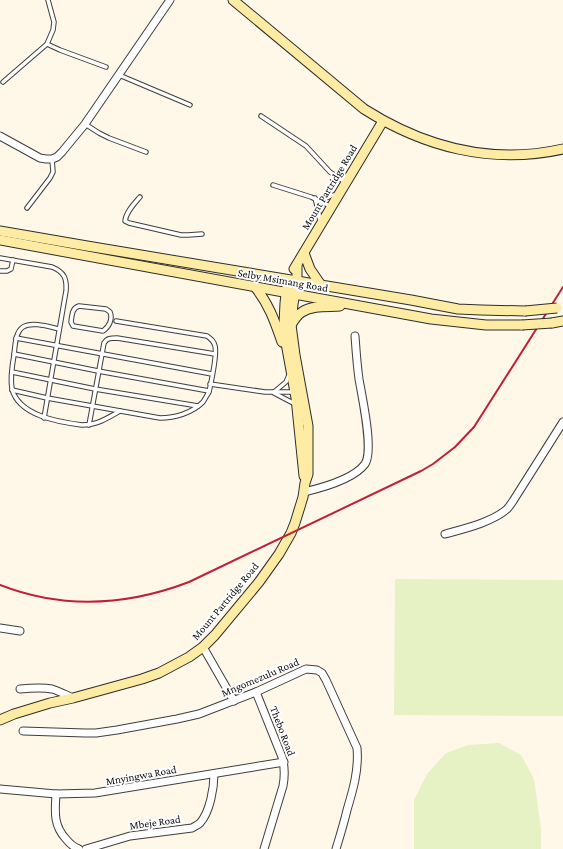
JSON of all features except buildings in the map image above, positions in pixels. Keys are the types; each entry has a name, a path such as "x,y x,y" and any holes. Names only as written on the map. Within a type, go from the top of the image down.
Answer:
{"street":[{"path":"0,136 40,158 46,160 57,157 85,124 170,0"},
{"path":"233,0 364,109 382,121 402,131 448,147 476,153 524,155 545,153 563,149"},
{"name":"Mount Partridge Road","path":"0,720 14,714 42,706 142,680 160,673 189,657 203,647 215,635 259,582 279,554 293,528 299,512 308,474 308,426 290,366 284,324 292,280 297,265 382,121"},
{"name":"Selby Msimang Road","path":"0,231 458,308 525,311 560,308"},
{"name":"Selby Msimang Road","path":"0,240 431,319 465,323 522,326 563,321"},
{"path":"304,253 310,269 320,285"},
{"path":"255,287 263,296 268,306 290,366"},
{"name":"Mount Partridge Road","path":"290,293 293,304 293,344 298,391 296,405 304,488"},
{"path":"292,325 297,316 312,308 320,306 360,306"},
{"path":"304,488 320,489 356,472 366,463 369,448 364,404 359,378 355,336"},
{"path":"444,534 470,527 498,515 507,509 563,422"},
{"path":"0,628 20,631"},
{"path":"203,647 234,701"},
{"name":"Mngomezulu Road","path":"23,731 96,733 191,716 234,701 306,669 317,670 322,673 326,680 356,748 358,757 354,787 336,849"},
{"path":"20,689 47,688 73,698"},
{"name":"Thebo Road","path":"256,692 284,762 285,768 283,786 264,849"},
{"name":"Mnyingwa Road","path":"0,789 56,794 95,794 284,762"},
{"name":"Mbeje Road","path":"86,849 130,836 192,828 198,825 208,808 213,792 214,774"},
{"path":"56,794 55,820 57,826 62,836 71,845 78,849"}],"lane":[{"path":"3,82 47,44 53,30 54,22 48,0"},
{"path":"47,44 106,67"},
{"path":"119,75 190,105"},
{"path":"261,116 306,146 330,172 346,183"},
{"path":"85,124 109,138 146,152"},
{"path":"27,208 50,178 53,172 52,159"},
{"path":"273,185 304,194 331,207"},
{"path":"316,199 330,197 340,192"},
{"path":"140,197 127,214 125,221 181,235 202,234"},
{"path":"316,199 320,226"},
{"path":"0,258 52,267 59,270 63,274 66,281 66,291 44,418"},
{"path":"0,271 7,271 11,269 13,260"},
{"path":"79,306 106,309 110,312 111,318 108,327 103,331 73,326 71,322 73,310 79,306"},
{"path":"12,390 47,398 160,418 171,418 181,415 204,401 209,391 215,354 215,346 213,341 208,336 116,321"},
{"path":"59,329 33,324 27,325 20,329 16,338 11,383 12,390 18,401 25,408 44,418 75,424 88,425 102,421 121,410"},
{"path":"88,425 101,354 106,340 103,331"},
{"path":"16,338 212,374"},
{"path":"106,340 109,338 117,338 215,354"},
{"path":"14,354 53,363 209,391"},
{"path":"273,392 286,382 290,366"},
{"path":"12,372 95,389 198,406"},
{"path":"210,384 273,392 298,391"},
{"path":"273,392 296,405"}],"green space":[{"path":"395,579 563,580 563,716 394,715"},
{"path":"499,743 521,755 534,779 541,829 541,849 414,849 414,800 427,774 446,753 468,745"}],"railway":[{"path":"0,585 24,593 48,598 95,602 142,596 165,590 189,582 421,471 433,464 455,447 474,427 563,287"}]}
